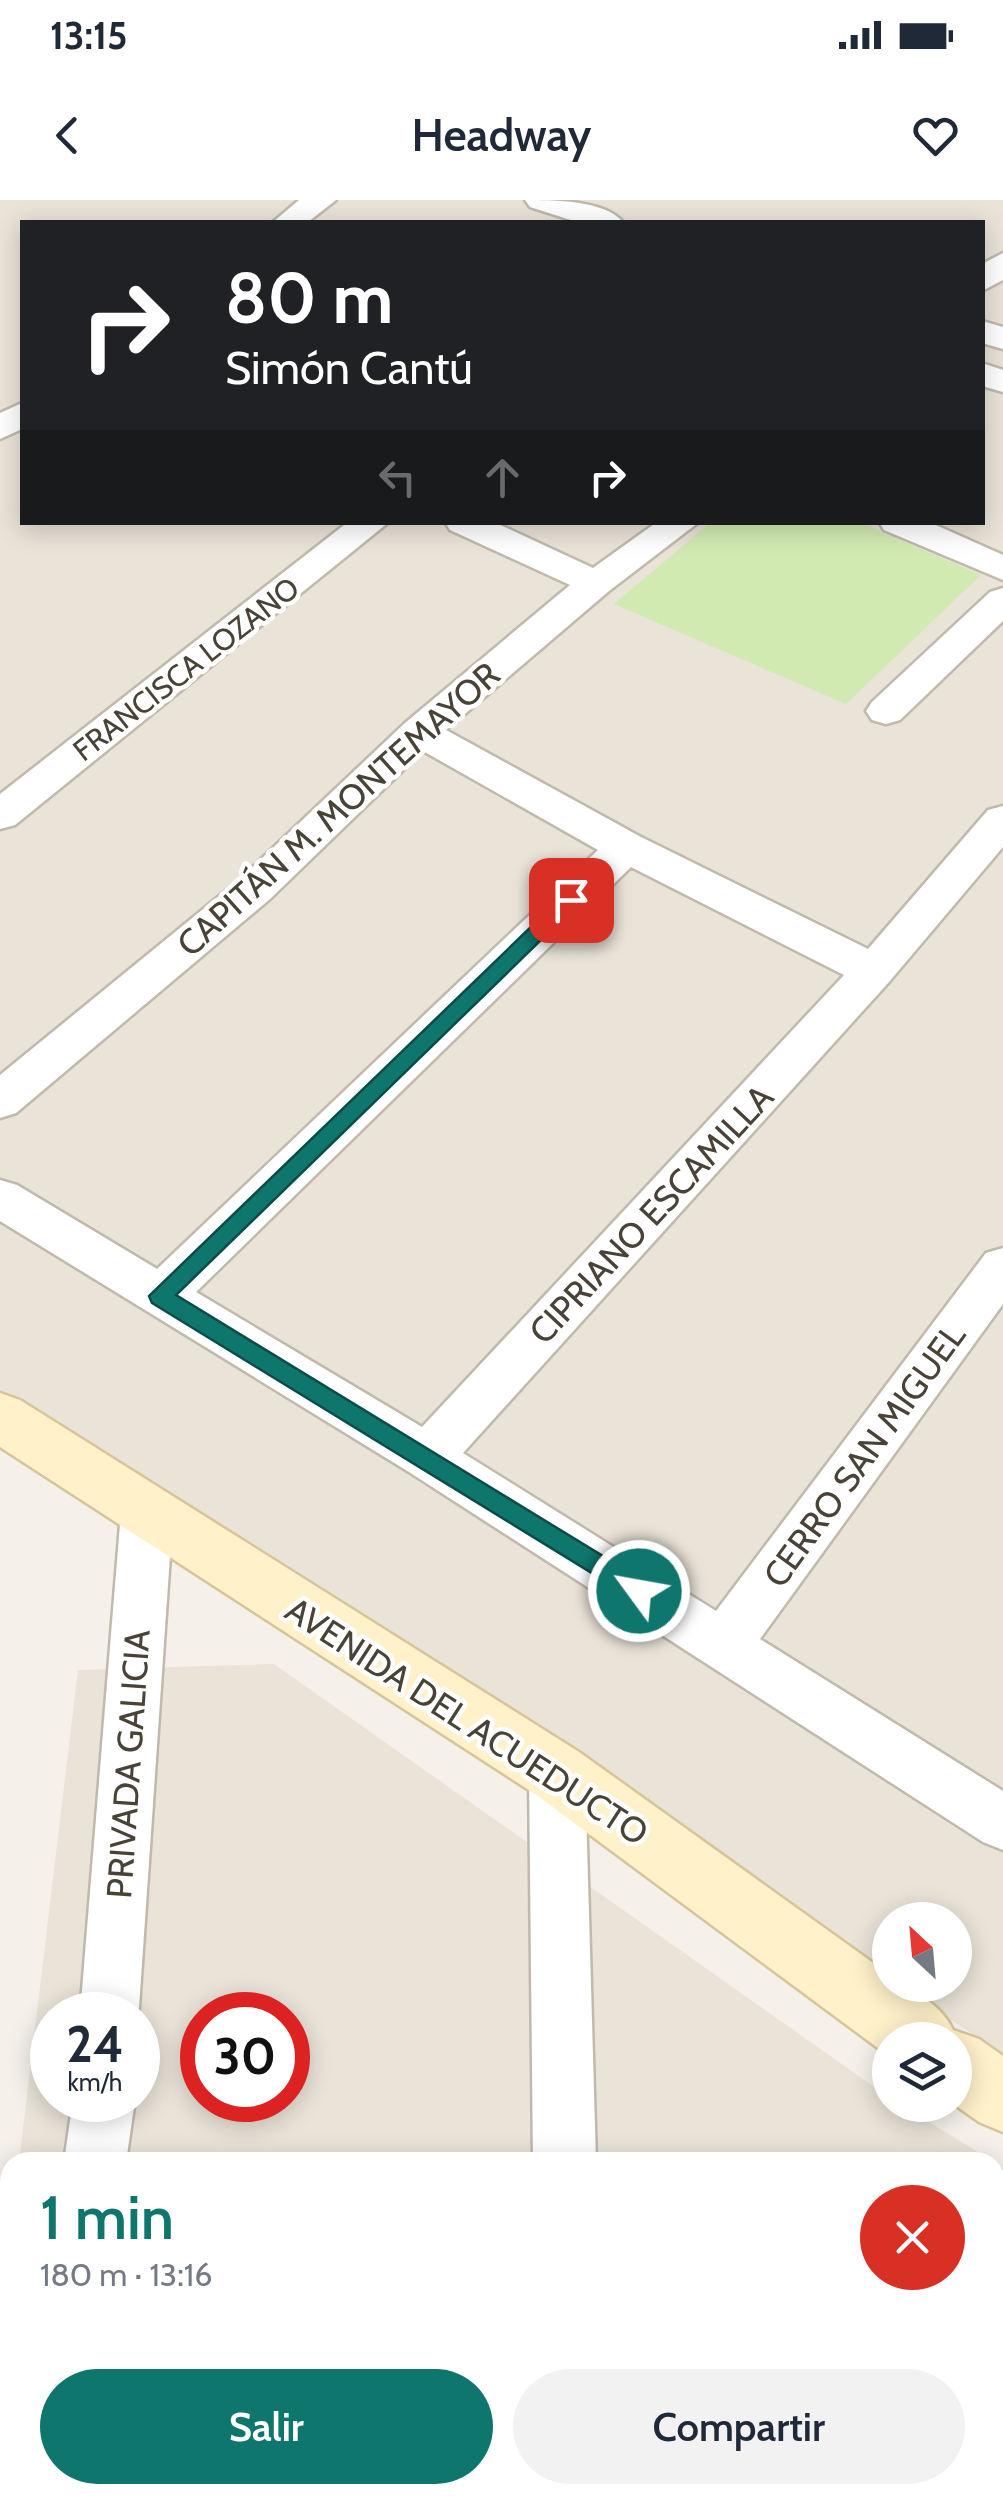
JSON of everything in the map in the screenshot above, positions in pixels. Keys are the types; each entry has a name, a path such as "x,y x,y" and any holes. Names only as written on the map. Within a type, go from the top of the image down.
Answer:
{"street":[{"path":"291,220 320,200"},
{"path":"541,200 600,220"},
{"name":"FRANCISCA LOZANO","path":"0,815 367,525"},
{"path":"470,525 596,583"},
{"name":"CAPITÁN M. MONTEMAYOR","path":"0,1102 255,889 419,732 596,583 676,525"},
{"path":"904,525 1003,570"},
{"path":"886,710 1003,600"},
{"path":"419,732 626,847 874,971"},
{"name":"CIPRIANO ESCAMILLA","path":"427,1457 874,971 1003,820"},
{"path":"160,1296 626,847"},
{"path":"0,1198 427,1457 1003,1823"},
{"name":"CERRO SAN MIGUEL","path":"724,1644 1003,1267"},
{"name":"AVENIDA DEL ACUEDUCTO","path":"0,1417 556,1773 898,2022"},
{"name":"PRIVADA GALICIA","path":"112,1992 146,1512"},
{"path":"556,1773 565,2152"},
{"path":"972,2075 1003,2098"},
{"path":"96,2152 101,2122"}],"shaded area":[{"path":"0,200 1003,200 1003,2054 972,2034 972,2022 954,2022 924,2002 972,2002 972,1902 872,1902 872,1967 0,1394"},
{"path":"274,1664 872,2085 872,2122 929,2122 978,2152 20,2152 30,2070 30,2122 160,2122 160,1992 39,1992 78,1670"}],"green space":[{"path":"707,525 866,525 981,575 846,704 614,604"}],"route":[{"path":"571,900 160,1296 639,1591"}]}
